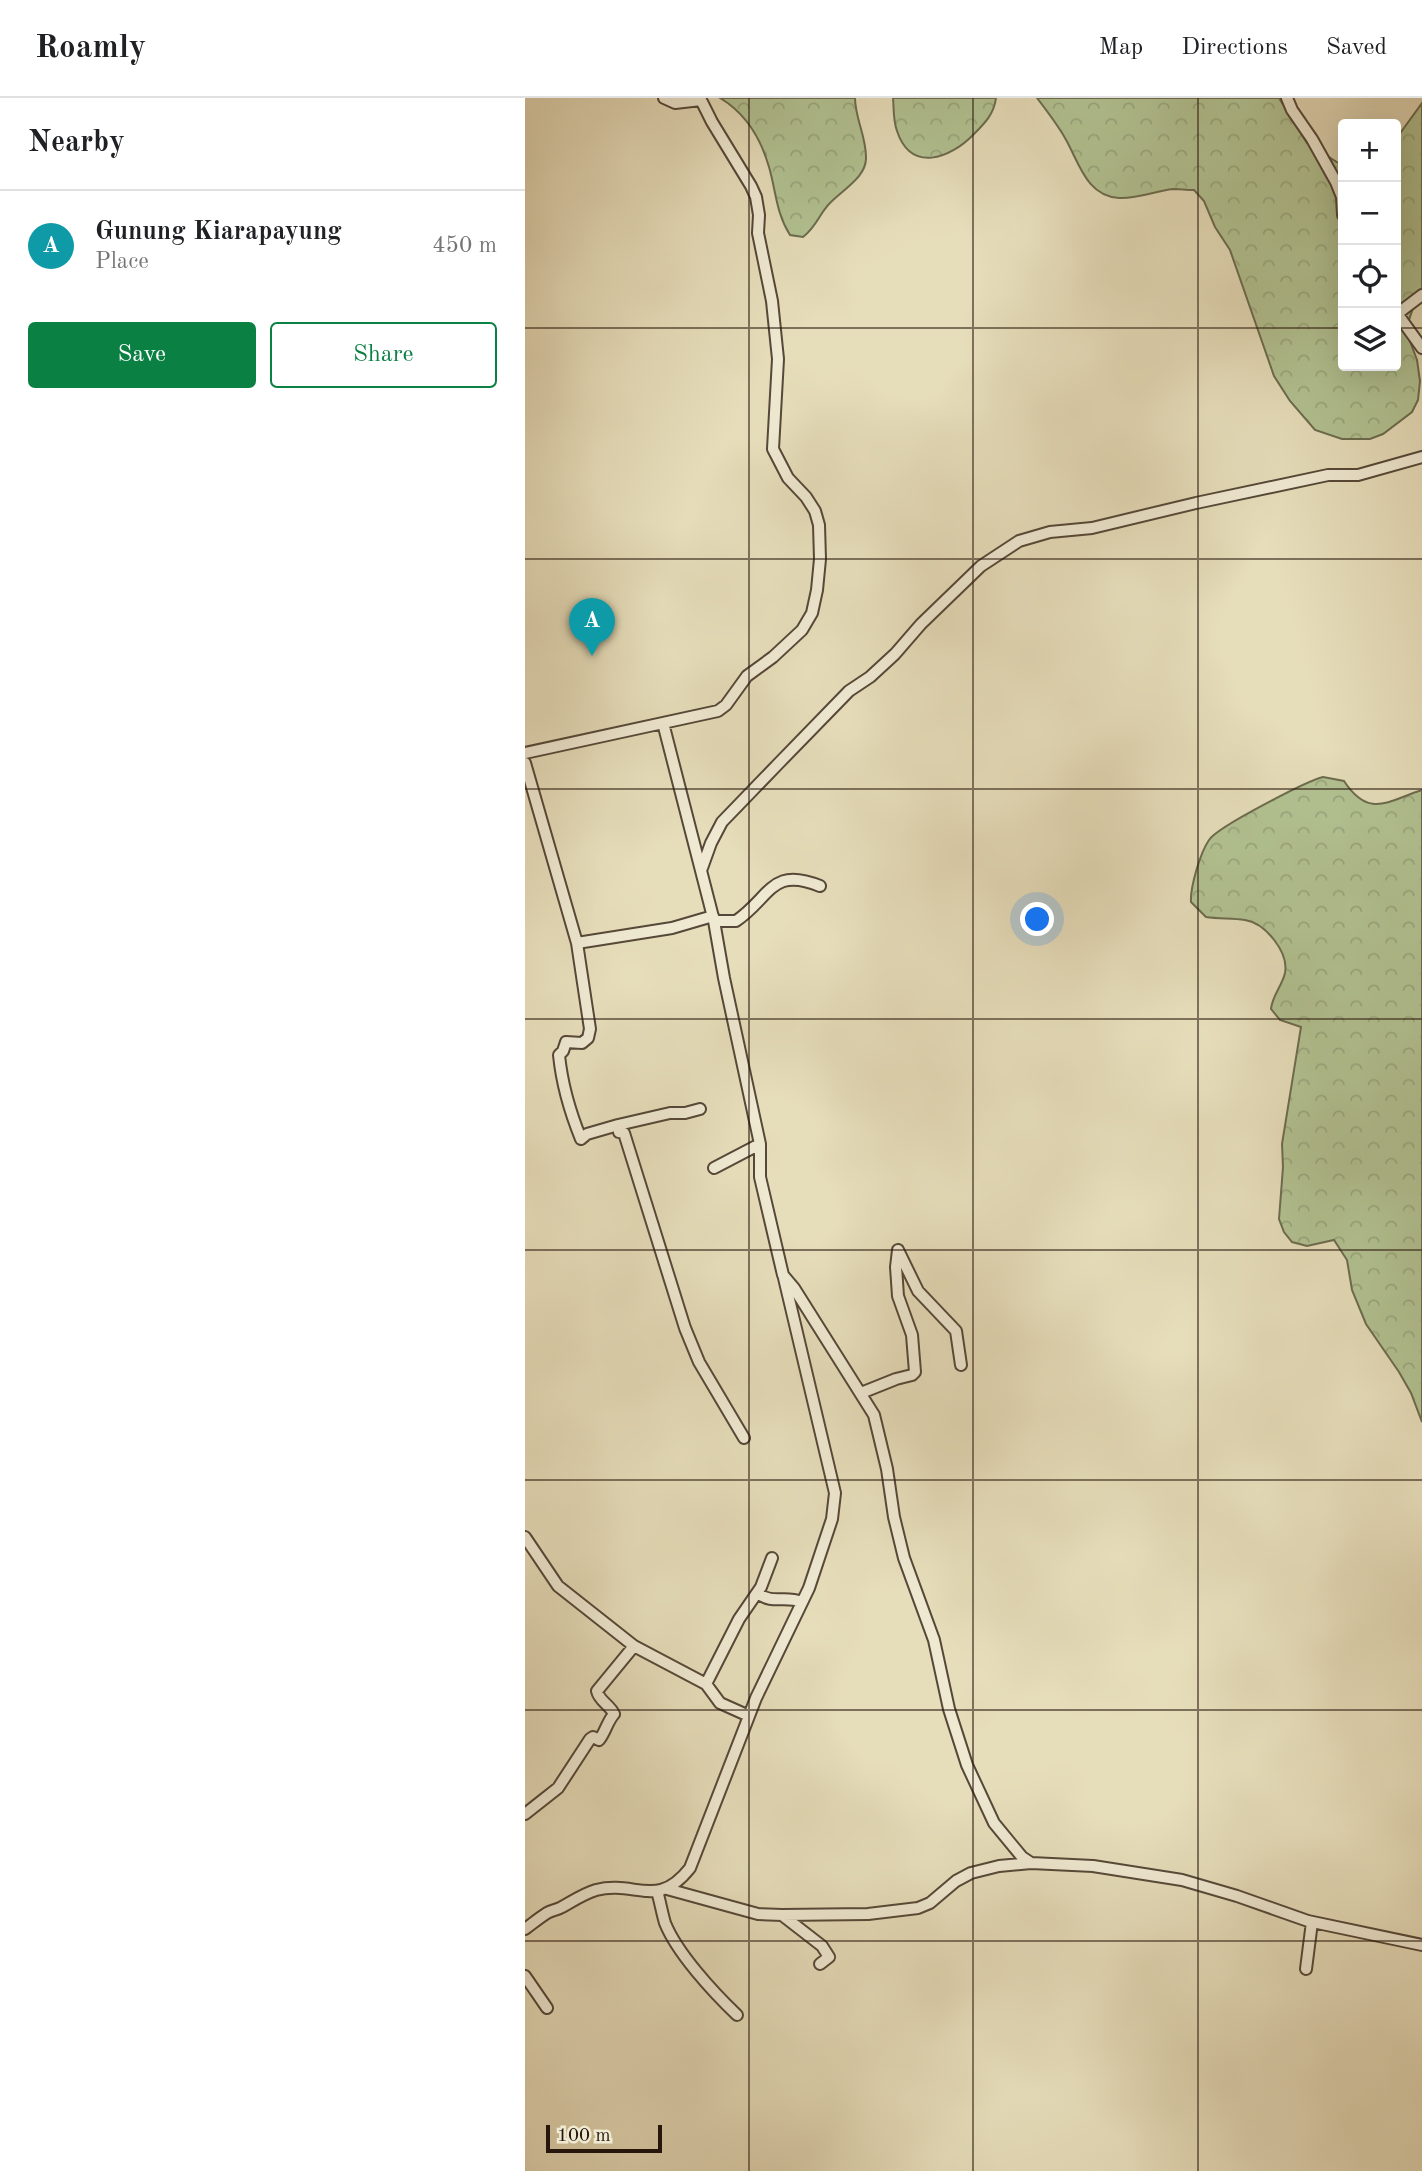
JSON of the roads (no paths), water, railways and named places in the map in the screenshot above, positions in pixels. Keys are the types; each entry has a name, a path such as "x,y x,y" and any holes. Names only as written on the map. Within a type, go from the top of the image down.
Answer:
{"street":[{"path":"525,752 703,716 721,709 747,676 773,657 802,630 812,613 817,590 820,525 815,511 788,478 773,449 778,359 772,301 758,233 756,197 700,99 675,103 664,98"},
{"path":"1287,98 1291,110 1312,139 1338,188"},
{"path":"1401,310 1422,295"},
{"path":"1401,320 1422,348"},
{"path":"701,870 719,827 753,790 849,691 870,677 895,654 921,624 981,566 1019,541 1050,532 1092,528 1328,475 1358,475 1422,457"},
{"path":"662,1890 682,1878 689,1868 749,1716 802,1602 824,1547 832,1519 835,1493 760,1177 760,1144 714,918 663,723"},
{"path":"525,764 577,943 590,1033 582,1043 566,1042 559,1055 565,1094 581,1139 586,1133 670,1113 681,1114 700,1109"},
{"path":"577,943 672,928 714,918 736,921 785,880 795,878 820,886"},
{"path":"618,1125 619,1132 624,1133 685,1328 699,1362 744,1438"},
{"path":"714,1168 760,1144"},
{"path":"862,1393 915,1372 912,1335 898,1296 898,1250 918,1291 955,1330 961,1365"},
{"path":"783,1275 862,1393 878,1426 904,1558 931,1628 949,1709 967,1765 995,1823 1017,1851 1031,1863"},
{"path":"525,1537 558,1586 634,1646 706,1684 720,1703 749,1716"},
{"path":"706,1684 739,1619 757,1593 772,1558"},
{"path":"757,1593 769,1600 789,1598 802,1602"},
{"path":"525,1814 558,1787 590,1739 601,1738 604,1727 614,1714 598,1696 597,1691 634,1646"},
{"path":"525,1929 549,1911 558,1909 582,1895 616,1888 662,1890 758,1914 782,1916 808,1913 868,1914 918,1908 930,1903 956,1881 971,1873 999,1866 1031,1863 1093,1866 1182,1880 1312,1922 1422,1945"},
{"path":"662,1890 665,1921 675,1941 696,1971 737,2015"},
{"path":"782,1916 822,1946 829,1956 820,1964"},
{"path":"1306,1969 1312,1922"},
{"path":"525,1976 547,2008"}],"place":[{"name":"Gunung Kiarapayung","path":"592,656"}]}
